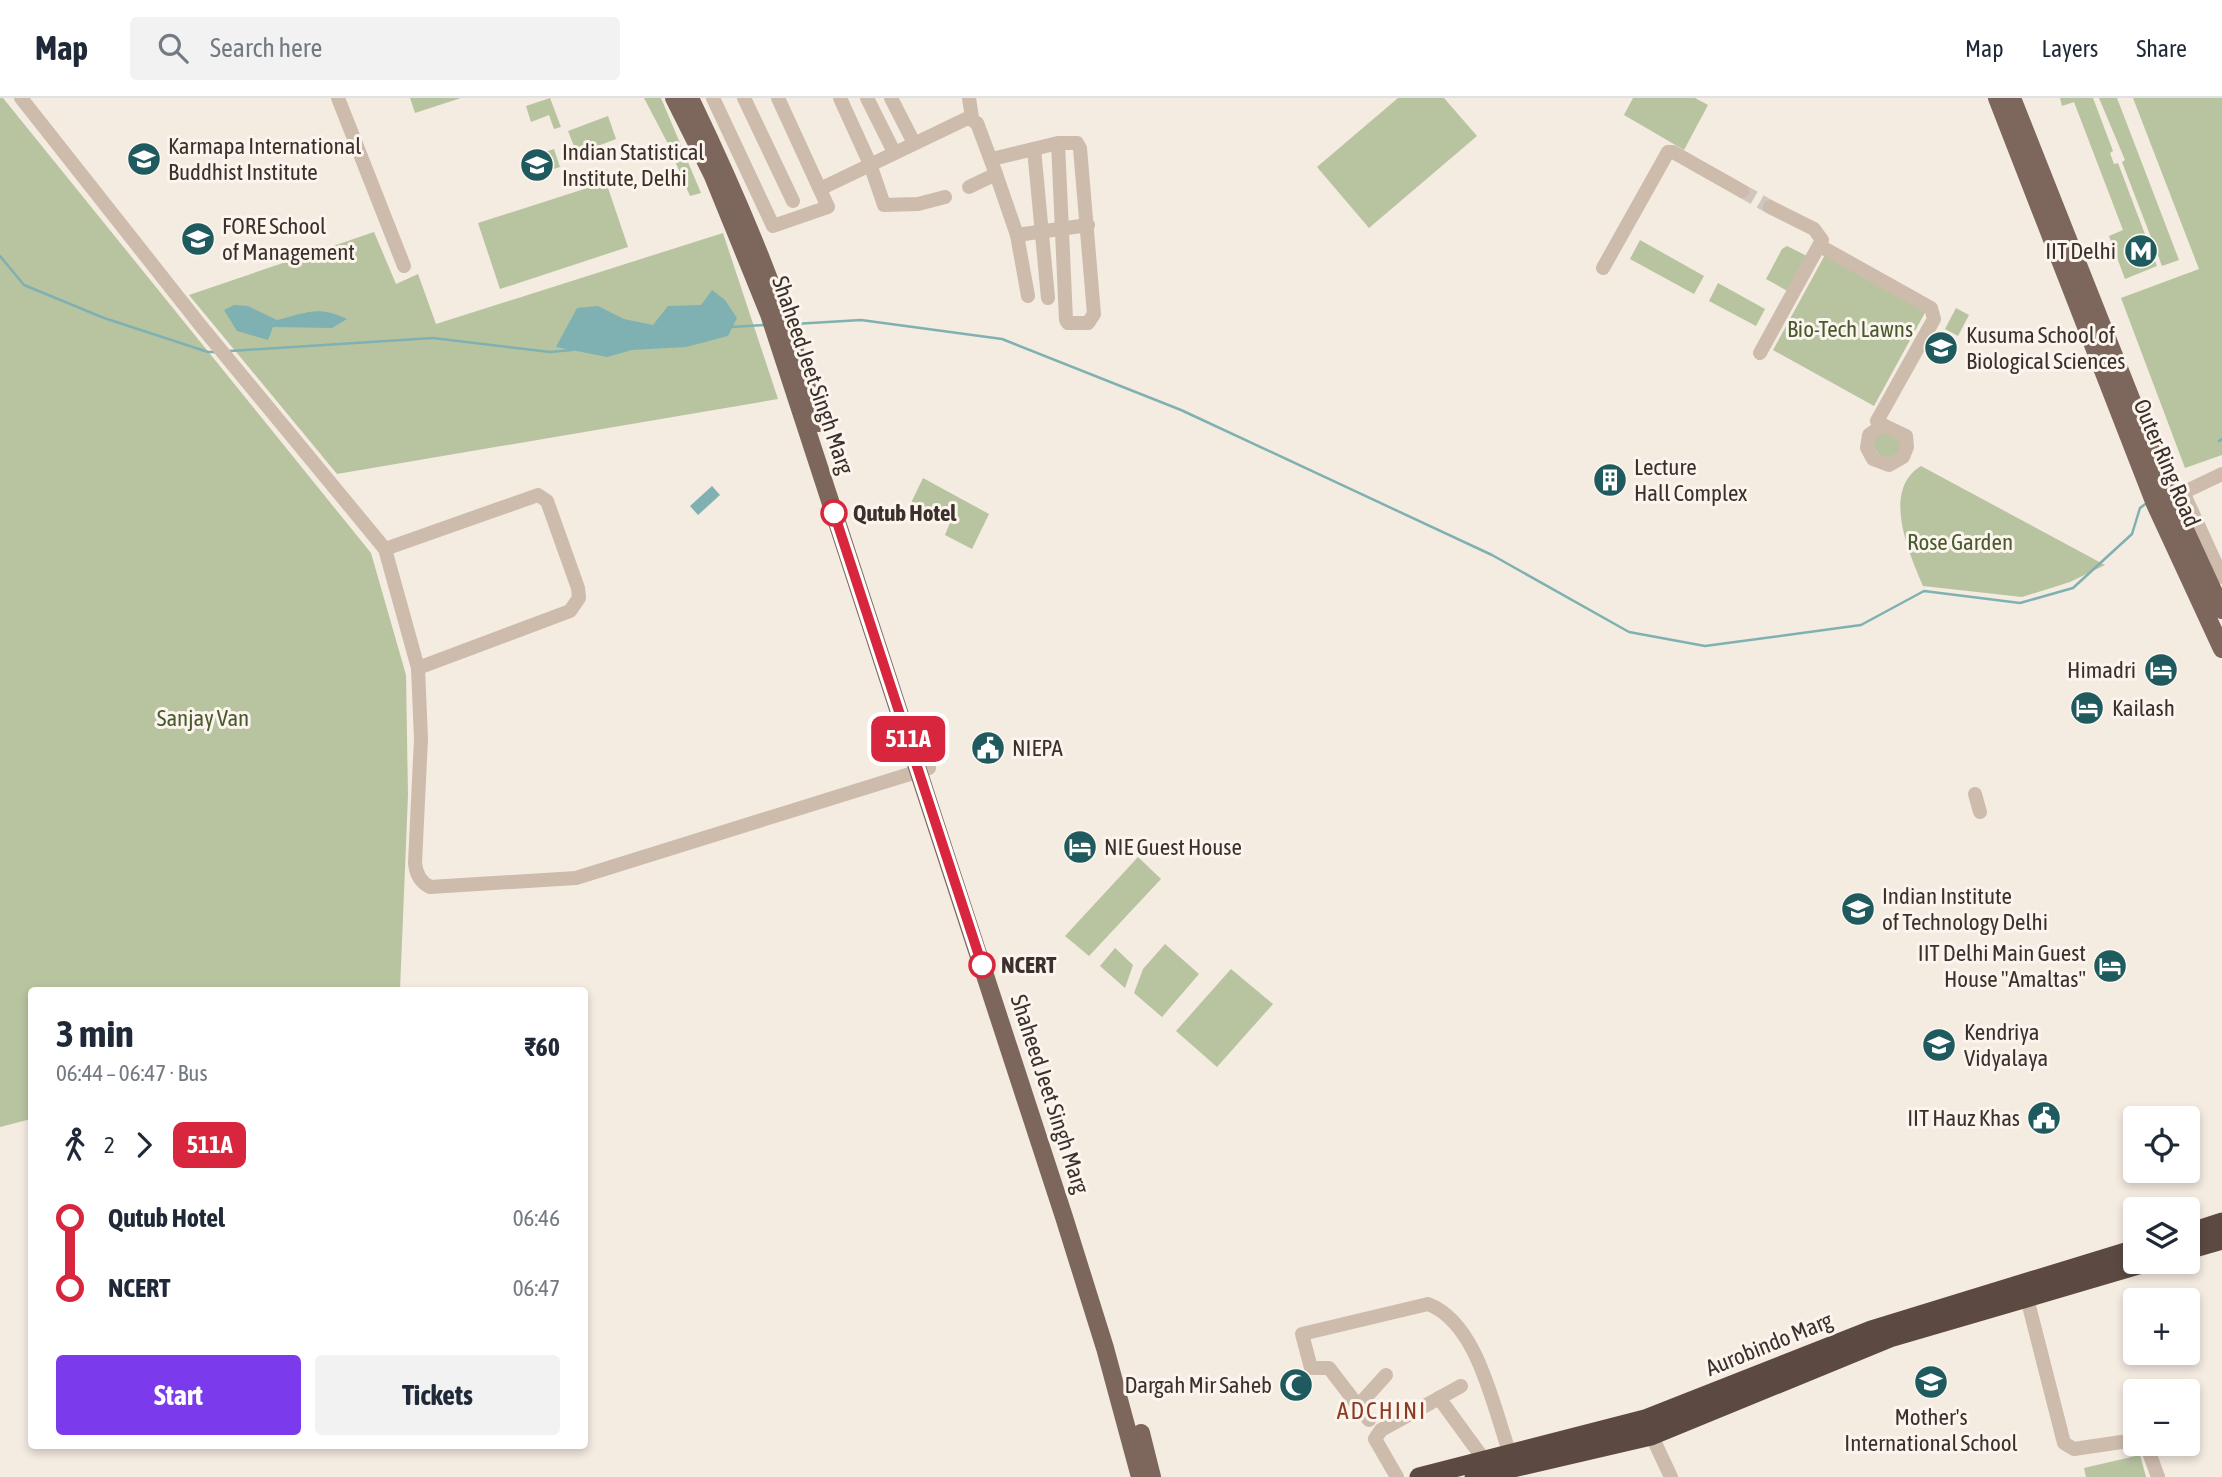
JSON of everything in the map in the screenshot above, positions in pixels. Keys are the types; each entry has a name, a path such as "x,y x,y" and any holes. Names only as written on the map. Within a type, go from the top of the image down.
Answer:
{"highway":[{"path":"2200,1229 2222,1222"},
{"path":"2200,1246 2222,1240"},
{"name":"Aurobindo Marg","path":"1648,1428 1871,1330 2123,1254"},
{"name":"Aurobindo Marg","path":"1419,1477 1512,1466 1648,1428 1890,1338 2123,1270"}],"main road":[{"name":"Outer Ring Road","path":"1997,98 2155,504 2222,649"},
{"name":"Outer Ring Road","path":"2012,98 2202,549 2222,610"},
{"name":"Shaheed Jeet Singh Marg","path":"687,101 734,188 1120,1362 1152,1477"},
{"name":"Shaheed Jeet Singh Marg","path":"923,769 1105,1348 1140,1477"}],"street":[{"path":"21,98 222,352 385,549 418,668 421,739 415,863 418,876 430,887 576,878 923,769"},
{"path":"338,98 404,266"},
{"path":"713,98 773,226 828,206 822,188 778,98"},
{"path":"744,98 793,201"},
{"path":"840,98 870,164 881,200 887,206 918,205 945,197"},
{"path":"867,98 894,152"},
{"path":"891,98 915,143"},
{"path":"969,98 972,118 977,123 992,159 1017,235 1028,296"},
{"path":"822,188 894,152 972,118"},
{"path":"992,159 1058,144 1077,144 1081,150 1094,314 1088,323 1068,323 1066,320 1058,144"},
{"path":"1034,149 1048,298"},
{"path":"1603,268 1668,152 1673,152 1742,191"},
{"path":"969,187 996,174"},
{"path":"1760,353 1820,246 1822,237 1816,230 1770,206"},
{"path":"1017,235 1088,225"},
{"path":"1820,246 1931,308 1934,319 1882,424"},
{"path":"2177,495 2222,474"},
{"path":"385,549 538,495 547,501 578,588 579,598 570,611 418,668"},
{"path":"2202,549 2222,577"},
{"path":"1975,794 1980,812"},
{"path":"2027,1298 2064,1443 2074,1449 2123,1442"},
{"path":"1302,1334 1419,1305 1437,1308 1454,1321 1466,1336 1512,1466"},
{"path":"1298,1319 1311,1368 1329,1368 1369,1420"},
{"path":"1358,1406 1386,1375"},
{"path":"1397,1477 1375,1439 1381,1430 1461,1386"},
{"path":"1439,1398 1479,1469"},
{"path":"1648,1428 1671,1477"},
{"path":"2150,1456 2158,1477"}],"green space":[{"name":"Sanjay Van","path":"0,98 3,98 371,553 406,675 408,795 400,987 28,987 28,1120 0,1127"},
{"path":"410,98 461,98 415,113"},
{"path":"550,98 561,127 554,129 549,115 531,122 526,106"},
{"path":"644,98 661,98 701,193 690,196"},
{"path":"1398,98 1444,98 1477,136 1369,228 1317,167"},
{"path":"1633,98 1695,98 1708,105 1684,150 1624,115"},
{"path":"2060,98 2093,98 2113,151 2110,153 2114,164 2118,163 2157,266 2125,279 2109,236 2123,230 2074,102 2062,106"},
{"path":"2099,98 2117,98 2179,260 2162,266 2122,162 2125,160"},
{"path":"2133,98 2222,98 2222,455 2185,468 2121,298 2199,269"},
{"path":"608,116 616,139 577,154 568,131"},
{"path":"554,149 560,167 541,173 536,155"},
{"path":"606,182 628,247 500,289 478,223"},
{"path":"374,232 396,284 418,274 436,324 723,233 778,399 337,474 189,295"},
{"path":"1640,240 1704,276 1694,294 1630,259"},
{"path":"1787,246 1811,258 1791,293 1766,279 1782,249"},
{"name":"Bio-Tech Lawns","path":"1826,253 1927,309 1874,406 1773,350"},
{"path":"1718,283 1765,309 1756,326 1709,301"},
{"path":"1956,308 1969,315 1958,336 1945,329"},
{"path":"1877,430 1902,438 1899,456 1882,460 1870,440"},
{"name":"Rose Garden","path":"1921,466 2105,565 2070,582 2022,597 1923,586 1906,540 1900,506 1902,490 1909,477"},
{"path":"923,478 989,514 972,549 945,535 951,520 935,520 910,505"},
{"path":"1138,857 1161,879 1089,956 1065,936"},
{"path":"1165,944 1199,974 1162,1017 1134,993 1143,969"},
{"path":"1115,948 1133,965 1125,988 1100,966"},
{"path":"1231,969 1273,1004 1217,1067 1176,1031"},
{"path":"2140,1456 2146,1477 2086,1477 2084,1468"}],"water":[{"path":"712,290 725,300 737,318 728,336 686,347 632,350 607,357 556,347 577,308 598,306 624,319 653,325 668,306 701,305"},
{"path":"234,305 248,306 277,320 320,311 347,319 332,328 273,327 268,340 237,331 224,310"},
{"path":"712,486 720,495 698,515 690,506"}],"waterway":[{"path":"0,256 24,285 104,318 208,352 216,352"},
{"path":"794,324 861,320 1002,339 1181,410 1492,555 1629,632 1705,646 1861,625 1924,591 2020,603 2073,588 2132,534 2140,508 2148,502"},
{"path":"731,327 766,325"},
{"path":"230,351 433,338 550,352 572,350"}],"tunnel":[{"path":"1742,191 1770,207"}],"bus line":[{"name":"511A","path":"834,513 982,965"}],"place":[{"name":"Karmapa International Buddhist Institute","path":"144,159"},
{"name":"Indian Statistical Institute, Delhi","path":"537,165"},
{"name":"FORE School of Management","path":"198,239"},
{"name":"IIT Delhi","path":"2141,251"},
{"name":"Kusuma School of Biological Sciences","path":"1941,348"},
{"name":"Lecture Hall Complex","path":"1610,480"},
{"name":"Qutub Hotel","path":"834,513"},
{"name":"Himadri","path":"2161,670"},
{"name":"Kailash","path":"2087,708"},
{"name":"NIEPA","path":"988,748"},
{"name":"NIE Guest House","path":"1080,847"},
{"name":"Indian Institute of Technology Delhi","path":"1858,909"},
{"name":"NCERT","path":"982,965"},
{"name":"IIT Delhi Main Guest House \"Amaltas\"","path":"2110,966"},
{"name":"Kendriya Vidyalaya","path":"1939,1045"},
{"name":"IIT Hauz Khas","path":"2044,1118"},
{"name":"Mother's International School","path":"1931,1382"},
{"name":"Dargah Mir Saheb","path":"1296,1385"}],"district":[{"name":"ADCHINI","path":"1382,1410"}]}
